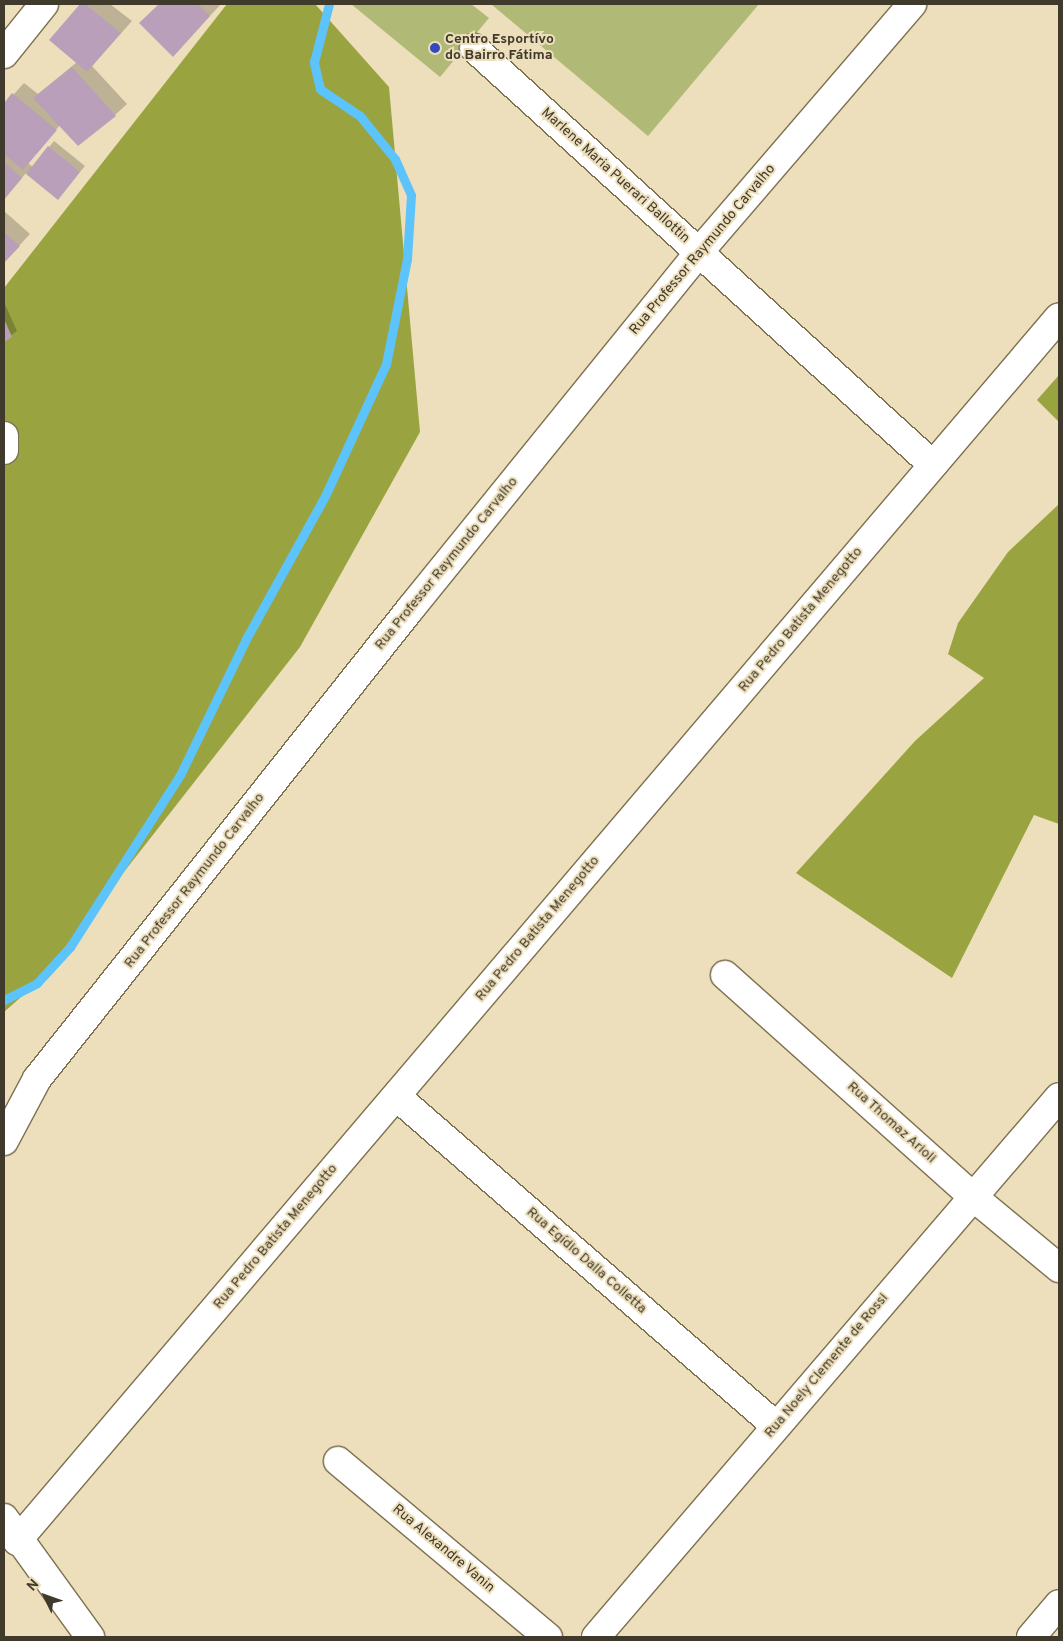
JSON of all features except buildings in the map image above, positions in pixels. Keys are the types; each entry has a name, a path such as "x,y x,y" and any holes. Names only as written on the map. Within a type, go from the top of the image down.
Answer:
{"street":[{"path":"4,54 44,4"},
{"name":"Rua Professor Raymundo Carvalho","path":"4,1141 37,1080 699,252 912,4"},
{"name":"Marlene Maria Puerari Ballottin","path":"474,48 933,465"},
{"name":"Rua Pedro Batista Menegotto","path":"10,1529 396,1096 1059,317"},
{"path":"4,436 4,450"},
{"name":"Rua Thomaz Arioli","path":"725,975 972,1196 1059,1268"},
{"name":"Rua Egídio Dalla Colletta","path":"396,1096 776,1426"},
{"name":"Rua Noely Clemente de Rossi","path":"596,1637 972,1196 1059,1097"},
{"name":"Rua Alexandre Vanin","path":"338,1461 548,1637"},
{"path":"10,1529 90,1637"},
{"path":"1031,1637 1059,1604"}],"green space":[{"path":"227,4 315,4 389,87 420,432 300,647 37,983 4,1012 4,288"},
{"name":"Centro Esportívo do Bairro Fátima","path":"351,4 471,4 489,18 440,77"},
{"path":"491,4 759,4 648,136"},
{"path":"1059,375 1059,422 1037,400"},
{"path":"1059,504 1059,824 1034,815 952,978 796,873 915,741 984,678 948,654 958,623 1008,552"}],"waterway":[{"path":"4,1000 37,983 70,947 180,775 246,639 325,496 386,364 407,259 411,195 395,159 360,116 320,89 314,62 329,4"}],"place":[{"name":"Centro Esportívo do Bairro Fátima","path":"435,48"}]}
